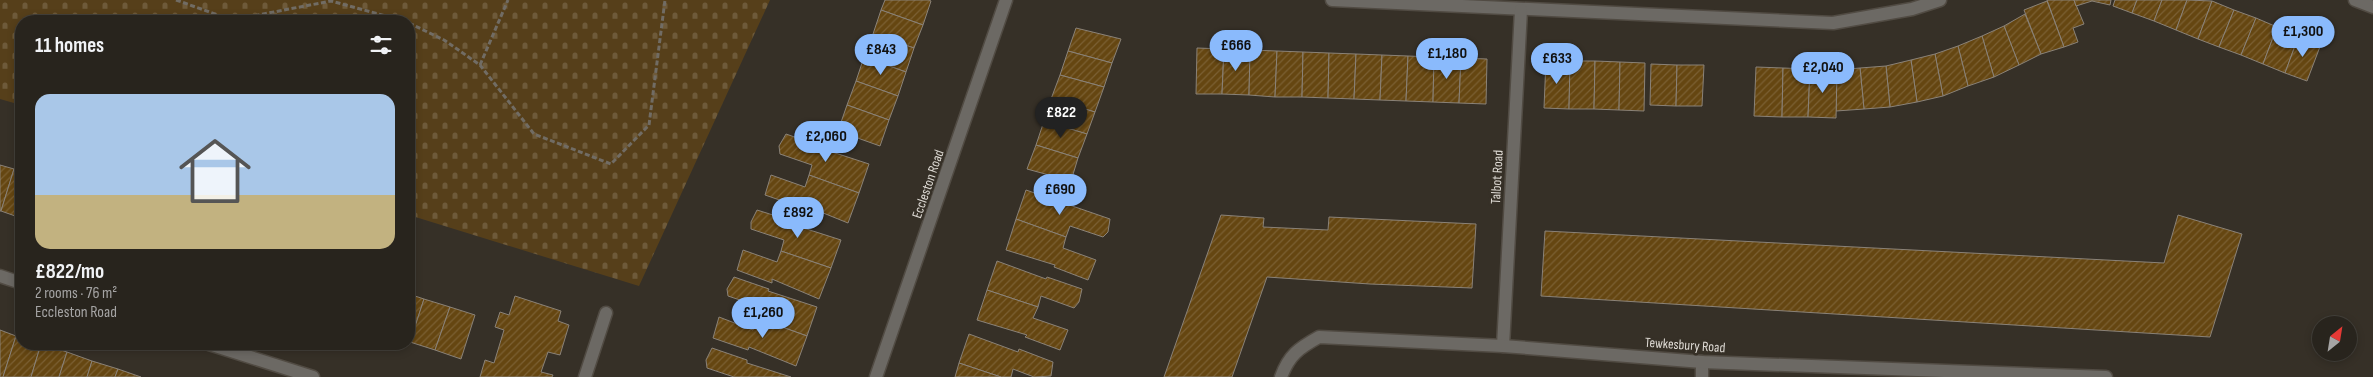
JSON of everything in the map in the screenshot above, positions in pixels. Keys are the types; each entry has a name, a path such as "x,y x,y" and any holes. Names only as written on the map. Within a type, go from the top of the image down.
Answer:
{"street":[{"name":"Eccleston Road","path":"876,377 1006,0"},
{"path":"1332,0 1833,23 1912,9 1940,0"},
{"path":"2355,0 2373,7"},
{"name":"Talbot Road","path":"1503,346 1521,10"},
{"path":"0,276 15,281"},
{"path":"585,377 606,312"},
{"name":"Tewkesbury Road","path":"1282,377 1285,366 1298,349 1319,337 1503,346 1702,362 2106,377"},
{"path":"228,350 313,377"},
{"path":"1702,362 1702,377"}],"path":[{"path":"176,0 218,15"},
{"path":"257,15 331,0 383,15"},
{"path":"480,65 508,0"},
{"path":"415,27 444,40 480,65 534,134 611,164 649,125 665,0"}],"green space":[{"path":"0,0 770,0 639,286 415,217 415,15 15,15 15,103 0,99"}],"building":[{"path":"885,0 931,1 923,25 881,10"},
{"path":"2047,0 2074,0 2084,24 2073,28 2078,42 2064,47"},
{"path":"2074,0 2111,0 2110,5 2092,1 2076,6"},
{"path":"2115,0 2137,0 2132,13 2113,6"},
{"path":"2137,0 2162,0 2154,21 2132,13"},
{"path":"2162,0 2187,0 2176,30 2154,21"},
{"path":"2187,0 2212,1 2198,39 2176,30"},
{"path":"2047,1 2064,47 2041,54 2024,10"},
{"path":"2212,1 2234,10 2219,47 2198,39"},
{"path":"881,10 923,25 914,48 873,34"},
{"path":"2234,10 2256,18 2241,55 2219,47"},
{"path":"2025,14 2041,54 2019,65 2004,26"},
{"path":"2256,18 2277,27 2263,64 2241,55"},
{"path":"2004,26 2019,65 1994,77 1982,36"},
{"path":"2277,27 2299,35 2285,73 2263,64"},
{"path":"1076,28 1121,39 1112,63 1068,51"},
{"path":"873,34 914,48 906,72 864,57"},
{"path":"2299,35 2321,44 2307,81 2285,73"},
{"path":"1982,36 1994,77 1968,86 1958,46"},
{"path":"1958,46 1968,86 1943,96 1935,54"},
{"path":"1197,48 1224,49 1222,94 1196,94"},
{"path":"1224,49 1250,50 1249,95 1222,94"},
{"path":"1250,50 1277,51 1275,97 1249,95"},
{"path":"1068,51 1112,63 1104,87 1060,75"},
{"path":"1277,51 1303,52 1302,97 1275,97"},
{"path":"1303,52 1329,53 1328,98 1302,97"},
{"path":"1329,53 1356,54 1354,99 1328,98"},
{"path":"1356,54 1382,55 1380,100 1354,99"},
{"path":"1935,54 1943,96 1917,102 1911,60"},
{"path":"1382,55 1408,56 1406,101 1380,100"},
{"path":"1408,56 1434,57 1433,102 1406,101"},
{"path":"864,57 906,72 898,96 856,81"},
{"path":"1434,57 1461,58 1459,103 1433,102"},
{"path":"1461,58 1487,59 1486,104 1459,103"},
{"path":"1546,60 1570,61 1569,109 1544,108"},
{"path":"1911,60 1917,102 1890,107 1886,66"},
{"path":"1570,61 1595,61 1594,109 1569,109"},
{"path":"1595,61 1620,62 1619,110 1594,109"},
{"path":"1620,62 1645,63 1644,111 1619,110"},
{"path":"1651,64 1677,65 1676,106 1650,105"},
{"path":"1677,65 1704,65 1702,106 1676,106"},
{"path":"1886,66 1890,107 1864,109 1860,68"},
{"path":"1756,67 1783,68 1782,117 1754,116"},
{"path":"1783,68 1810,69 1808,117 1782,117"},
{"path":"1860,68 1864,109 1836,111 1837,70"},
{"path":"1810,69 1837,70 1836,118 1808,117"},
{"path":"1060,75 1104,87 1095,112 1051,99"},
{"path":"856,81 898,96 889,120 847,105"},
{"path":"1051,99 1095,112 1087,134 1044,121"},
{"path":"847,105 889,120 880,146 838,131"},
{"path":"1044,121 1087,134 1078,158 1036,145"},
{"path":"786,134 820,146 820,148 869,164 859,193 809,175 812,165 780,154 779,146"},
{"path":"1036,145 1078,158 1071,181 1027,169"},
{"path":"0,165 14,169 1,211 0,211"},
{"path":"14,169 15,216 1,211"},
{"path":"771,175 805,187 809,175 859,193 848,223 801,204 800,207 765,195"},
{"path":"1026,190 1110,219 1108,232 1103,237 1070,226 1066,237 1016,219"},
{"path":"757,210 792,221 791,224 841,240 831,268 781,251 784,240 751,229 751,222"},
{"path":"1221,215 1264,218 1263,227 1328,230 1329,217 1476,224 1472,288 1267,277 1232,377 1164,377"},
{"path":"2178,215 2242,234 2210,337 1541,296 1545,231 2164,263"},
{"path":"1016,219 1066,237 1063,248 1096,260 1088,280 1054,267 1055,265 1006,250"},
{"path":"743,250 777,262 781,251 831,268 819,299 772,279 772,283 737,270"},
{"path":"997,261 1046,279 1047,277 1082,289 1079,302 1074,308 1041,296 1038,307 987,290"},
{"path":"734,277 769,289 768,291 817,307 807,336 757,318 761,307 728,296 727,289"},
{"path":"987,290 1038,307 1033,318 1068,330 1060,350 1025,337 1027,335 977,320"},
{"path":"415,296 424,299 415,327"},
{"path":"515,296 561,311 558,321 569,325 560,355 548,352 541,372 553,375 552,377 480,377 485,360 494,363 504,330 495,327 500,312 509,315"},
{"path":"424,299 450,307 435,350 415,344 415,327"},
{"path":"450,307 475,315 461,359 435,350"},
{"path":"719,317 753,330 757,318 807,336 796,366 749,347 748,350 713,338"},
{"path":"0,330 15,336 15,339 3,377 0,377"},
{"path":"969,334 1018,352 1019,349 1053,362 1051,376 1034,377 1013,369 1011,377 1001,377 959,363"},
{"path":"15,339 15,350 39,350 31,377 3,377"},
{"path":"712,348 747,360 747,363 791,377 734,377 707,368 706,360"},
{"path":"39,350 60,350 67,352 59,377 31,377"},
{"path":"67,352 92,361 87,377 59,377"},
{"path":"92,361 118,369 115,377 87,377"},
{"path":"959,363 1001,377 955,377"},
{"path":"118,369 141,377 115,377"}]}
